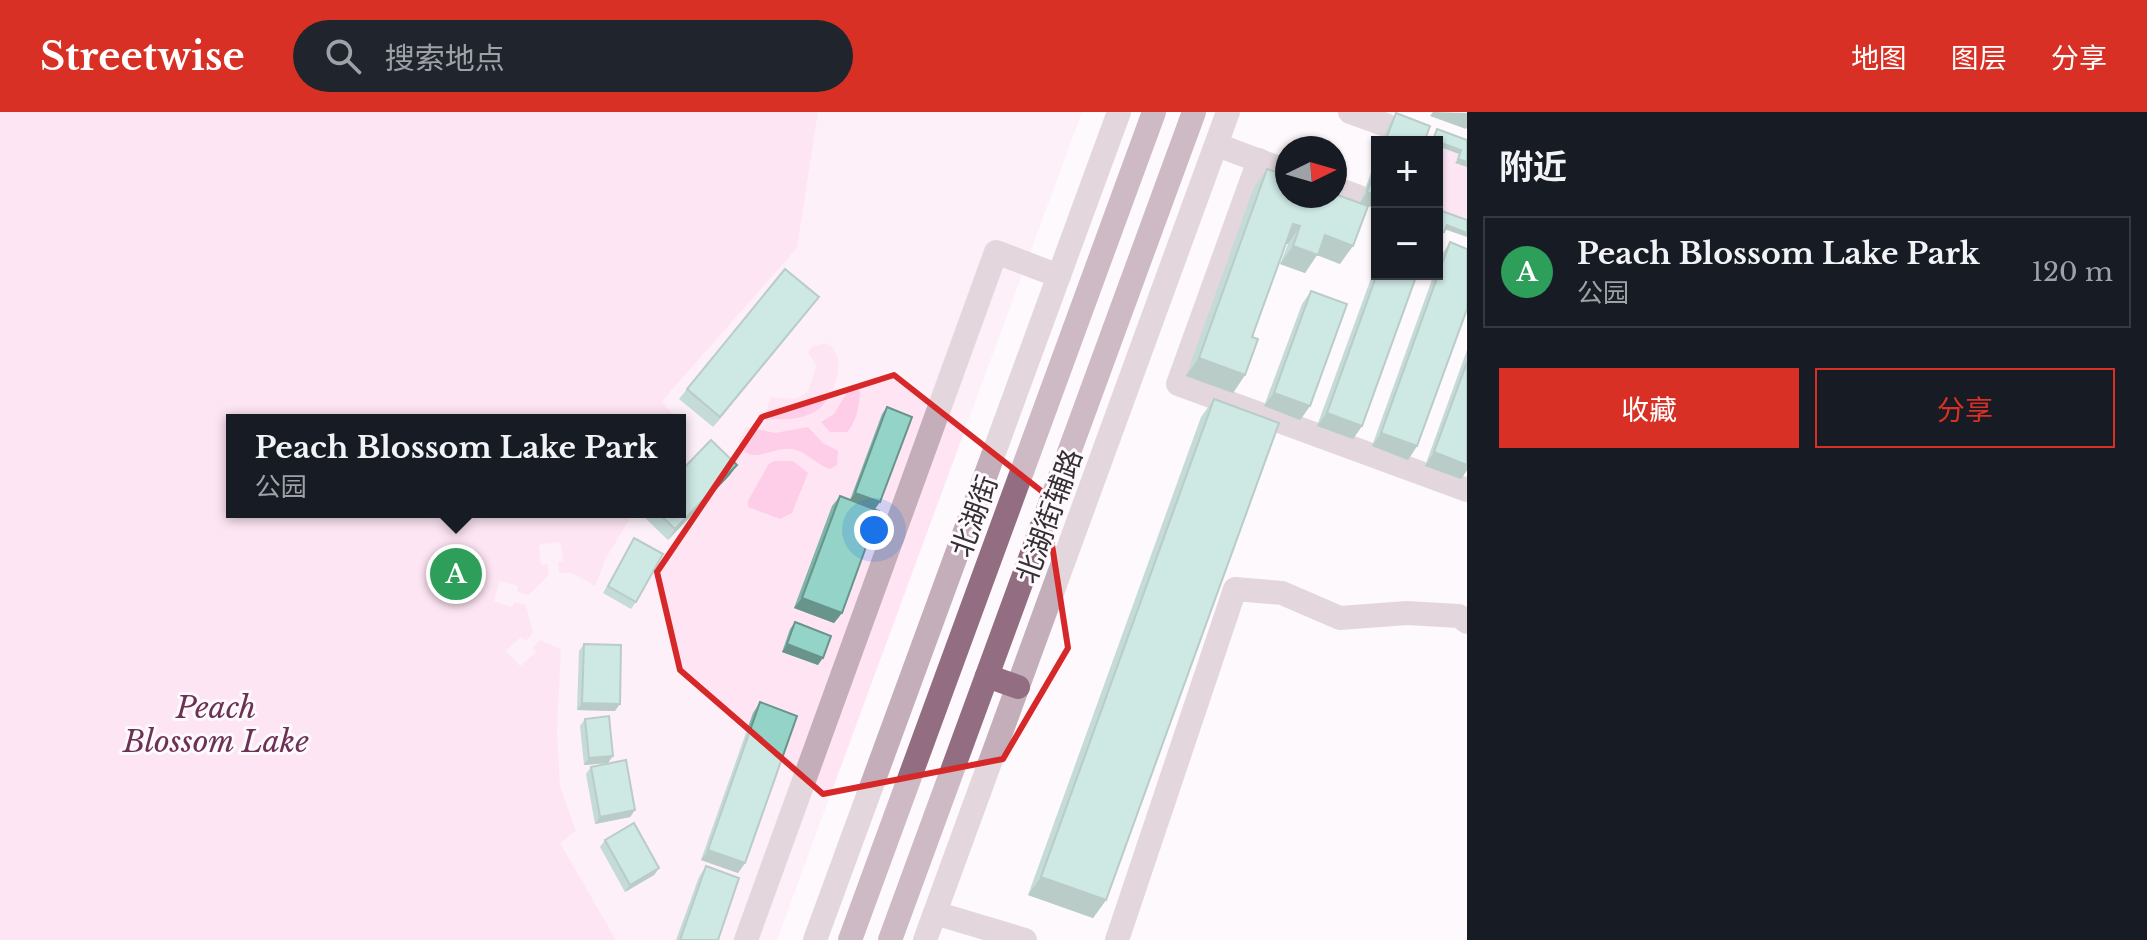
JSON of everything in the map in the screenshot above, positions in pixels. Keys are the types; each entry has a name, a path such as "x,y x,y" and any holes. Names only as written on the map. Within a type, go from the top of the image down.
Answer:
{"main road":[{"name":"北湖街","path":"850,940 1154,112"},
{"path":"890,940 1194,112"},
{"path":"987,676 1018,687"}],"street":[{"path":"815,940 1119,112"},
{"name":"北湖街辅路","path":"925,940 1228,112"},
{"path":"1350,112 1386,125"},
{"path":"1217,145 1275,166"},
{"path":"1259,160 1178,384 1467,490"},
{"path":"1347,192 1359,197"},
{"path":"746,940 996,252 1059,276"},
{"path":"1117,940 1235,589 1282,593 1340,618 1407,613 1459,616 1467,622"},
{"path":"935,913 1025,940"}],"highlighted area":[{"path":"894,375 1044,493 1068,648 1003,759 823,794 680,670 657,572 762,417"}],"shaded area":[{"name":"Peach Blossom Lake","path":"0,112 1082,112 777,940 0,940"}],"water":[{"name":"Peach Blossom Lake","path":"0,112 818,112 797,248 662,401 672,414 226,414 226,518 630,518 606,558 595,586 572,573 559,573 558,562 563,561 560,542 539,545 541,565 548,564 549,575 529,595 517,592 518,586 500,581 494,601 512,607 514,602 526,605 533,633 526,641 521,637 506,651 520,666 536,652 532,648 540,640 561,649 557,729 560,786 576,831 560,843 616,940 0,940"},
{"path":"1443,148 1459,154 1456,163 1467,167 1467,225 1443,216"},
{"path":"825,343 833,348 839,364 835,383 826,401 815,412 803,417 772,419 765,413 771,397 794,399 808,392 816,366 808,352 813,346"},
{"path":"856,387 860,392 853,423 847,432 830,432 821,422 834,414 849,389"},
{"path":"746,427 775,433 808,427 823,443 838,451 837,465 830,469 801,452 788,449 749,454 738,442"},
{"path":"774,461 793,461 808,473 792,513 780,519 748,507 748,501 768,465"}],"building":[{"path":"1396,113 1430,126 1426,136 1387,136"},
{"path":"1437,129 1467,140 1467,162 1458,159 1461,150 1443,144 1443,136 1434,136"},
{"path":"1267,169 1275,172 1275,208 1347,208 1347,198 1368,206 1353,246 1325,235 1318,255 1293,246 1300,226 1293,224 1252,337 1258,339 1245,375 1199,358"},
{"path":"1443,211 1467,220 1467,233 1447,225 1444,232"},
{"path":"1450,242 1467,249 1467,309 1417,446 1381,433 1436,280 1443,280 1443,261"},
{"path":"785,269 819,297 720,417 687,389"},
{"path":"1375,280 1415,280 1362,426 1327,413"},
{"path":"1311,291 1347,304 1310,406 1274,393"},
{"path":"1467,362 1467,465 1434,452"},
{"path":"1214,399 1279,423 1106,900 1041,877"},
{"path":"887,407 912,417 880,502 855,493"},
{"path":"711,440 737,465 686,518 686,466"},
{"path":"840,496 879,511 842,613 802,598"},
{"path":"663,518 686,518 675,529"},
{"path":"634,538 663,554 636,602 608,586"},
{"path":"795,622 831,636 823,658 787,644"},
{"path":"584,644 621,645 620,704 582,703"},
{"path":"760,702 797,716 745,863 708,850"},
{"path":"609,716 613,756 589,758 585,719"},
{"path":"626,760 635,810 600,817 591,767"},
{"path":"634,823 659,868 630,885 605,840"},
{"path":"706,866 739,878 718,940 680,940"}],"place":[{"name":"Peach Blossom Lake Park","path":"456,574"}]}
